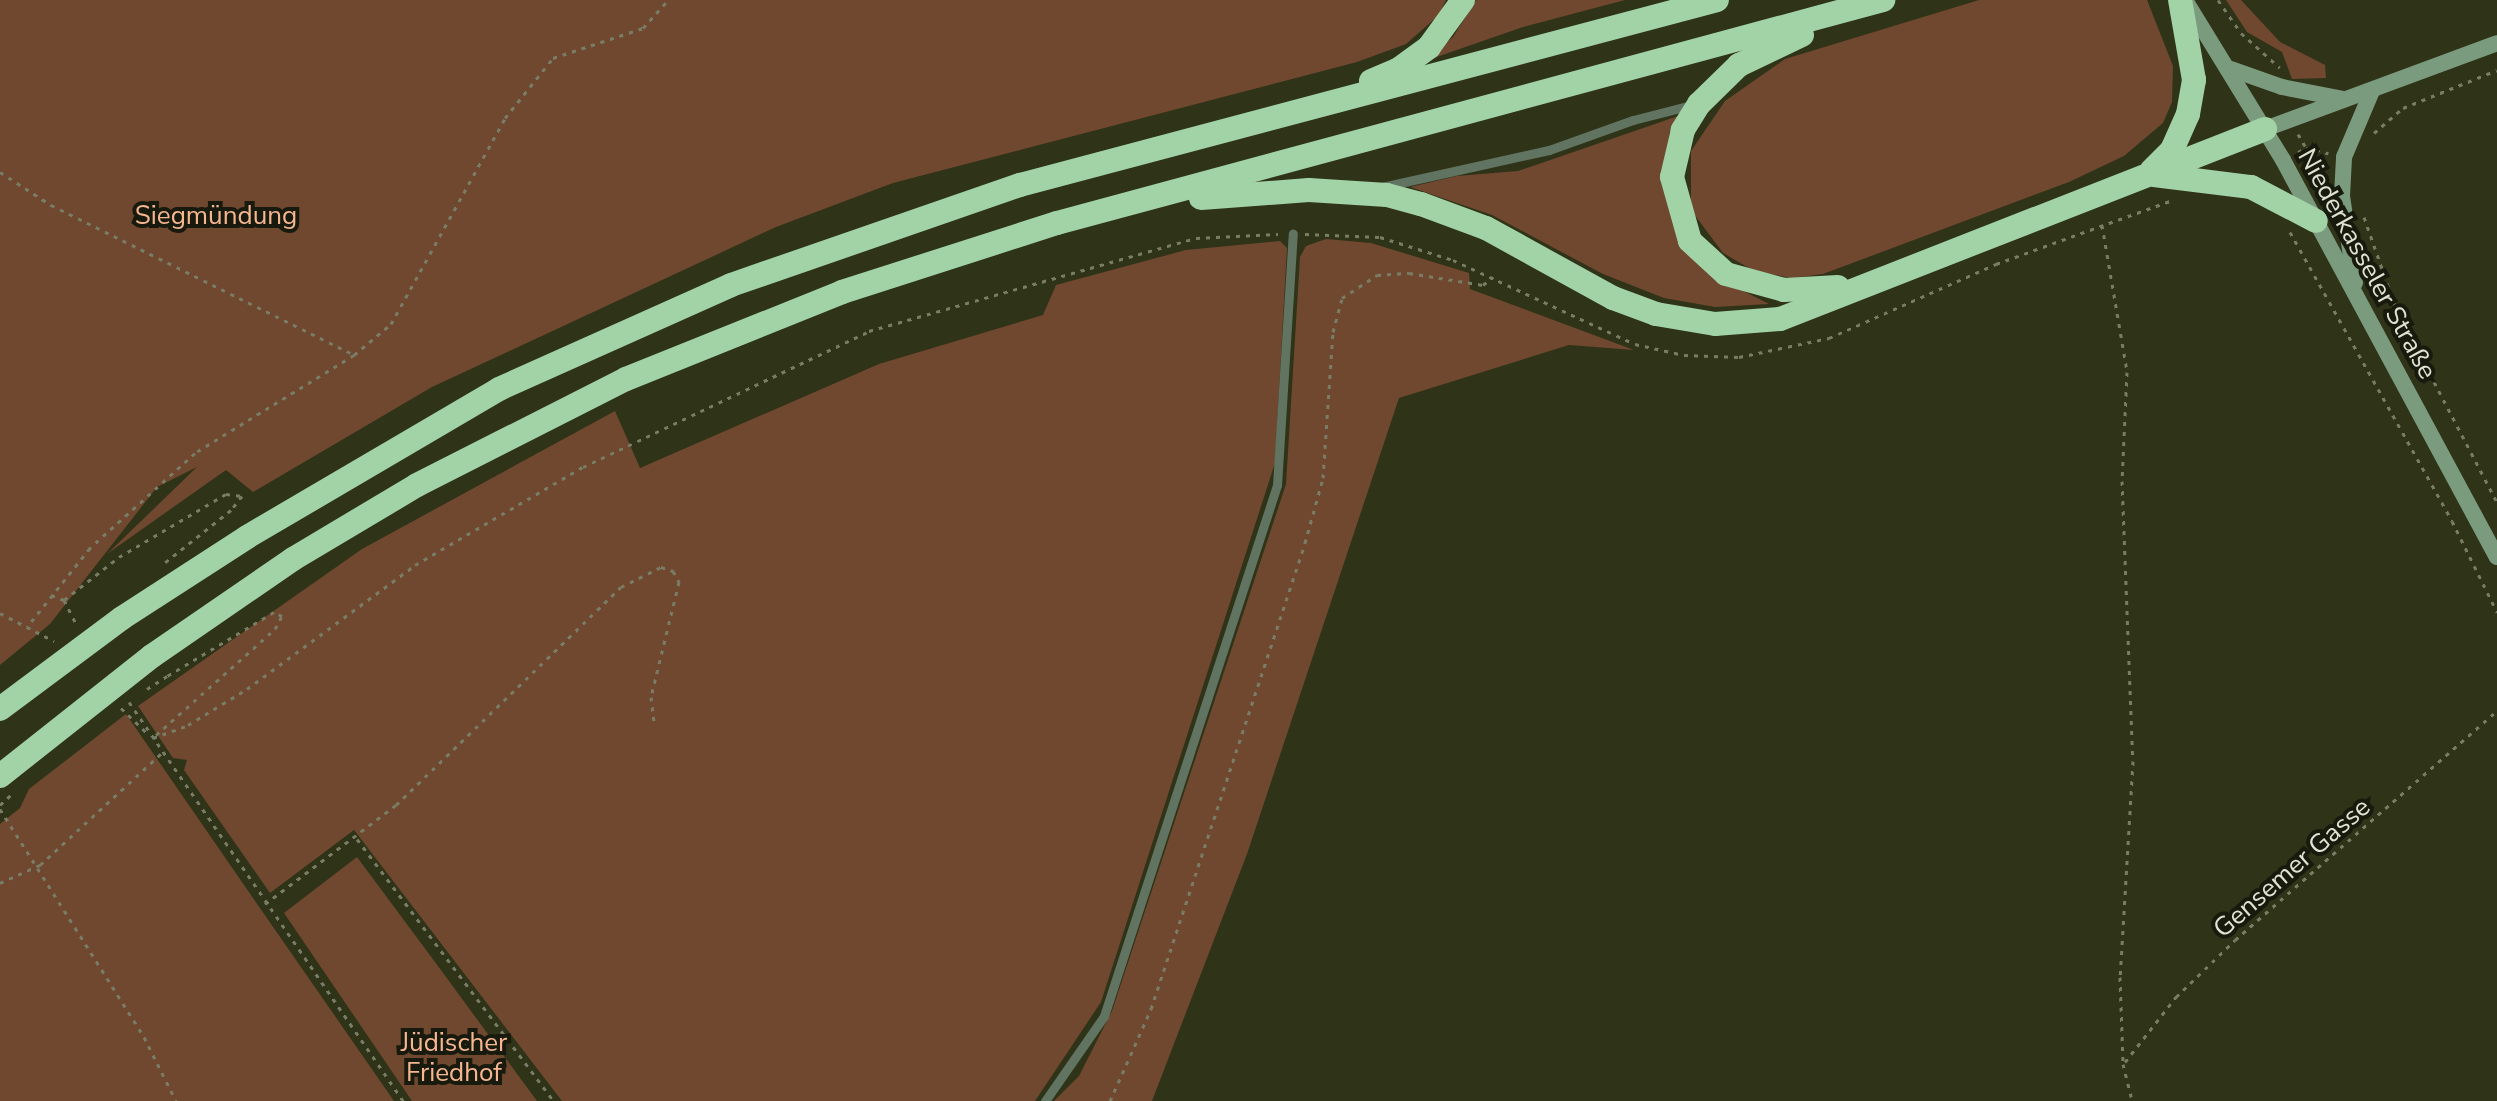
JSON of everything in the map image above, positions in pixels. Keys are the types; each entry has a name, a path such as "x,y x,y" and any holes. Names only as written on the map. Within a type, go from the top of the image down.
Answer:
{"highway":[{"path":"1280,117 1399,69 1429,47 1463,0"},
{"path":"0,709 122,618 308,500 499,389 731,285 1020,185 1717,0"},
{"path":"0,776 152,656 293,559 405,492 626,379 842,292 1057,223 1883,0"},
{"path":"2147,174 2172,150 2188,114 2194,80 2183,0"},
{"path":"1855,286 1784,290 1750,284 1726,274 1690,241 1672,177 1683,130 1699,104 1739,65 1859,8"},
{"path":"1057,223 1250,192 1359,193 1421,204 1486,228 1613,298 1656,314 1715,324 1780,319 1855,286 2265,129"},
{"path":"2147,174 2251,187 2316,221"}],"main road":[{"name":"Niederkasseler Straße","path":"2183,0 2231,69 2265,129 2497,557"},
{"path":"2265,129 2497,43"},
{"path":"2231,69 2282,87 2346,100"},
{"path":"2357,296 2342,196 2344,157 2372,91"}],"lane":[{"path":"1359,193 1549,150 1633,120 1699,104"},
{"path":"1045,1101 1104,1016 1277,485 1293,234"}],"path":[{"path":"0,613 27,627 90,548 195,453 354,355 391,324 505,118 553,58 643,28 668,0"},
{"path":"2368,142 2403,108 2497,70"},
{"path":"0,172 51,205 354,355"},
{"path":"2362,211 2397,311 2497,502"},
{"path":"2101,223 2127,372 2122,481 2133,761 2120,977 2123,1064 2132,1101"},
{"path":"2281,223 2306,255 2497,612"},
{"path":"153,738 188,725 247,689 415,565 583,467 869,331 1196,238 1293,234"},
{"path":"1110,1101 1151,1009 1305,543 1323,478 1333,332 1342,298 1377,275 1409,273 1483,285 1493,277"},
{"path":"51,595 64,600 119,557 226,494 242,496 231,510 161,566"},
{"path":"265,904 357,839 510,699 621,587 661,567 673,571 679,582 651,697 654,721"},
{"path":"153,738 275,629 282,616 274,612 167,676"},
{"name":"Gensemer Gasse","path":"2123,1064 2176,997 2235,940 2497,711"},
{"path":"153,738 403,1101"},
{"path":"0,883 40,865 163,752"},
{"path":"0,809 40,865 144,1037 176,1101"},
{"path":"357,839 554,1101"}],"green space":[{"name":"Siegmündung","path":"0,0 1446,0 1439,15 1406,44 1357,62 893,183 776,227 432,387 253,492 226,470 107,554 197,467 157,487 50,624 0,665"},
{"path":"1476,0 1625,0 1523,27 1428,60 1453,37"},
{"path":"1979,0 2147,0 2173,66 2172,102 2163,123 2124,156 2069,182 1823,274 1792,278 1754,271 1723,253 1691,210 1691,151 1725,101 1785,59"},
{"path":"2226,0 2241,0 2280,42 2325,65 2326,78 2292,79 2282,52 2247,32"},
{"path":"1681,115 1670,131 1664,182 1726,282 1769,304 1715,307 1664,298 1603,274 1492,215 1410,187 1457,176 1518,171"},
{"path":"1326,239 1371,243 1469,273 1470,289 1634,350 1569,345 1399,398 1247,854 1152,1101 1054,1101 1079,1076 1112,1011 1286,484 1300,257 1306,246"},
{"path":"1280,241 1287,248 1275,463 1101,1002 1035,1101 562,1101 354,830 270,893 184,770 187,760 173,758 138,706 362,549 615,411 640,468 879,364 1043,315 1056,285 1186,250"},
{"path":"126,714 394,1101 0,1101 0,824 20,808 29,789"},
{"name":"Jüdischer Friedhof","path":"357,857 537,1101 412,1101 284,913"}]}
